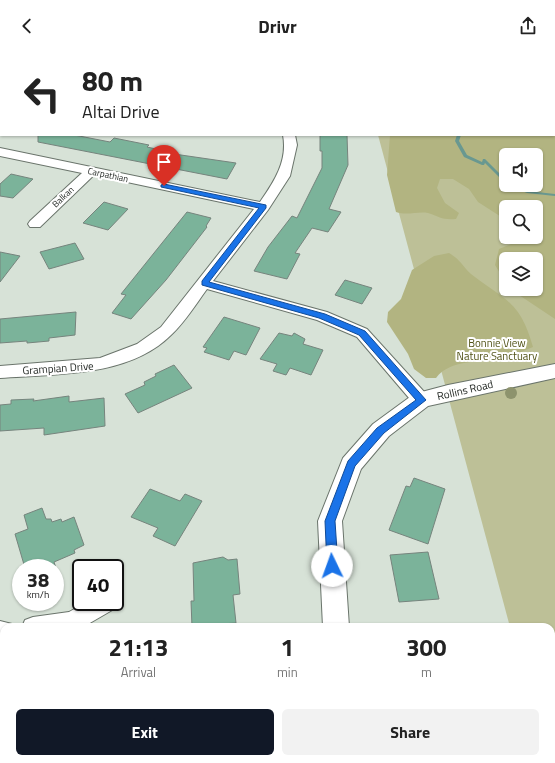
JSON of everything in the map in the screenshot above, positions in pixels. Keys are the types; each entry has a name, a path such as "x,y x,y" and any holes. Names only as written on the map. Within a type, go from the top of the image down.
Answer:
{"street":[{"name":"Grampian Drive","path":"0,372 101,364 143,348 166,331 264,206 284,176 291,145 289,136"},
{"name":"Carpathian","path":"0,152 264,206"},
{"name":"Balkan","path":"35,224 91,171"},
{"path":"204,283 322,316 362,333 422,400"},
{"name":"Rollins Road","path":"336,623 330,521 351,464 381,430 422,400 448,393 555,371"},
{"path":"64,623 72,622 92,611"}],"green space":[{"name":"Bonnie View Nature Sanctuary","path":"378,136 555,136 555,623 509,623"},
{"path":"390,136 555,136 555,319 520,296 543,296 543,252 499,252 499,272 495,265 499,249 511,244 543,244 543,200 499,200 499,216 478,202 469,189 453,179 440,179 437,188 445,203 459,213 456,219 444,219 428,213 408,214 396,212 387,175"},
{"path":"449,253 471,274 510,303 523,320 533,347 503,358 458,364 442,372 436,378 426,378 414,369 408,354 387,322 388,312 401,299 412,270 434,256"}],"building":[{"path":"38,136 79,136 110,142 114,138 149,145 147,147 174,154 236,163 227,179 38,142"},
{"path":"320,136 347,136 348,165 329,209 341,212 328,232 312,228 295,253 300,254 287,279 254,271 268,247 292,216 297,218 322,168 322,151 320,151"},
{"path":"11,174 33,179 13,198 0,196 0,184"},
{"path":"104,202 128,209 108,230 83,223"},
{"path":"187,212 211,218 206,226 207,227 166,280 131,319 112,313 126,295 121,294"},
{"path":"75,243 84,259 49,269 40,252"},
{"path":"0,252 20,256 0,282"},
{"path":"345,280 372,288 362,304 335,295"},
{"path":"76,312 75,335 49,338 49,341 0,343 0,319"},
{"path":"224,317 260,328 246,355 234,351 229,360 204,352 207,348 203,347"},
{"path":"279,333 292,336 294,333 305,339 303,344 323,350 311,375 290,368 286,375 273,371 277,364 260,359"},
{"path":"174,365 192,388 138,413 125,394 145,385 144,382 156,376 155,374"},
{"path":"69,396 69,402 104,398 105,426 44,435 44,428 0,431 0,405 11,404 11,400 34,399 33,401"},
{"path":"414,478 445,489 428,544 389,530 406,486 410,487"},
{"path":"150,489 180,501 185,494 202,501 175,546 153,536 158,528 131,517"},
{"path":"42,508 46,519 51,519 52,522 61,519 62,522 74,517 84,545 74,550 75,553 61,559 22,559 15,534 28,529 24,515"},
{"path":"428,552 439,599 399,602 390,555"},
{"path":"223,557 228,560 237,559 240,594 233,595 236,623 192,623 191,601 194,601 193,563"}],"waterway":[{"path":"459,136 457,141 465,156 483,164 484,160 499,175"},
{"path":"527,192 555,195"}],"route":[{"path":"164,186 264,206 204,283 322,316 362,333 422,400 381,430 351,464 330,521 332,566"}]}
